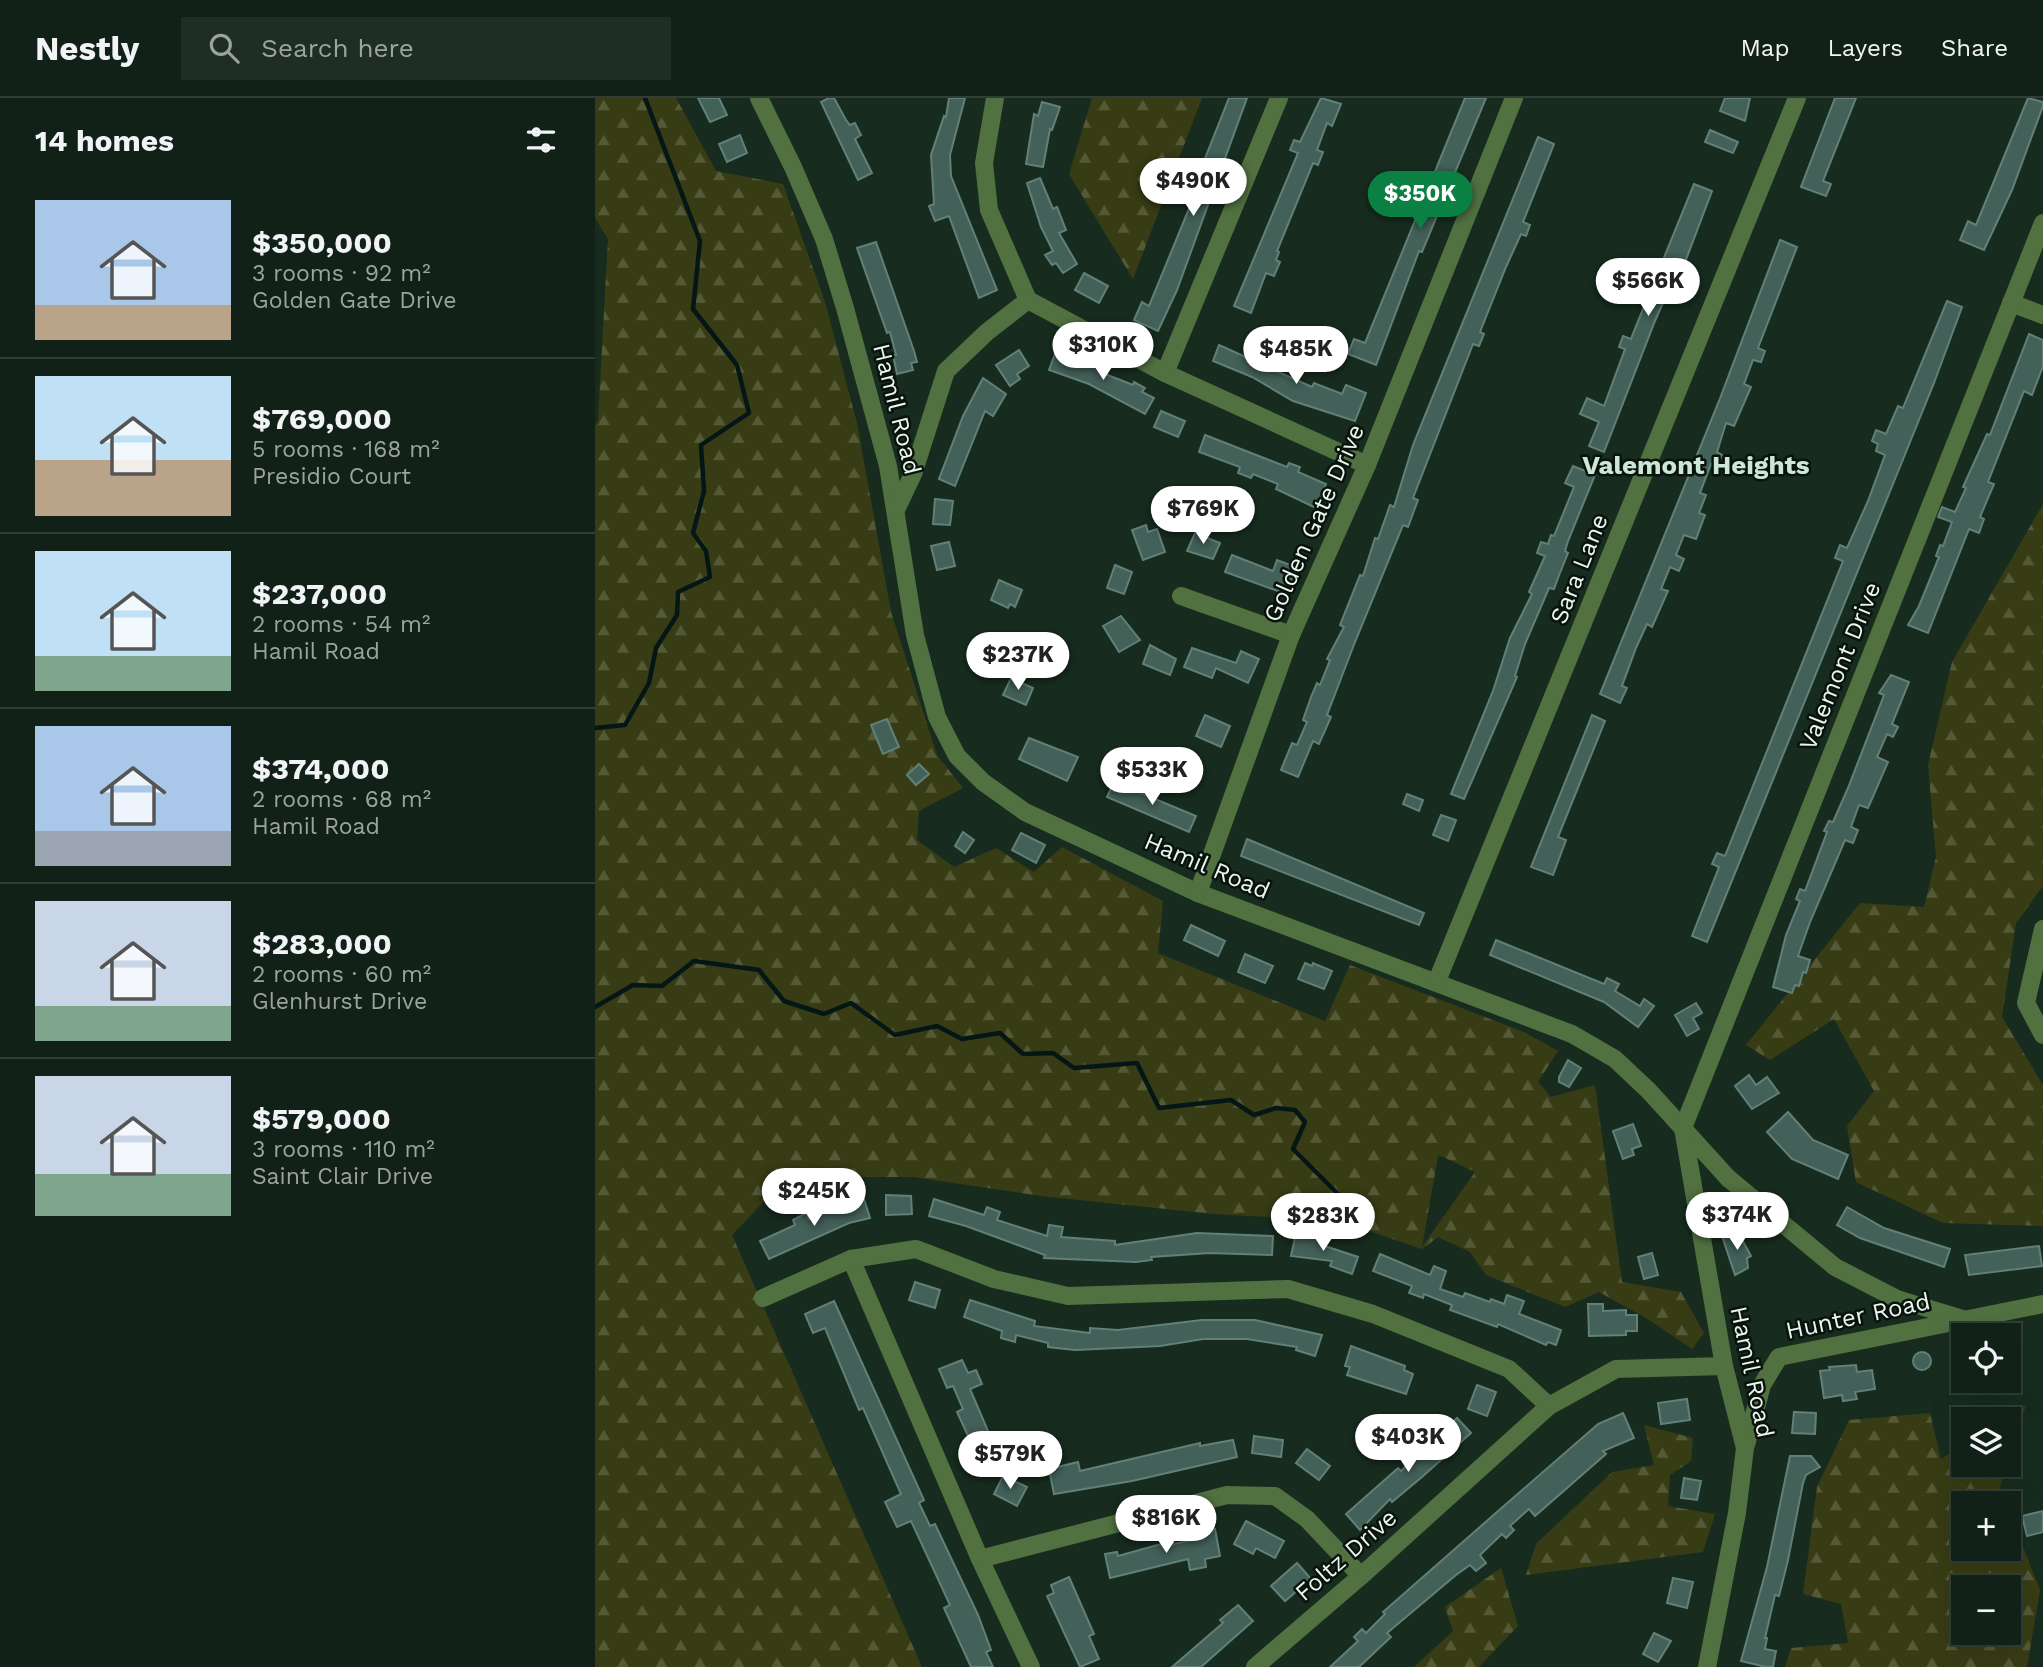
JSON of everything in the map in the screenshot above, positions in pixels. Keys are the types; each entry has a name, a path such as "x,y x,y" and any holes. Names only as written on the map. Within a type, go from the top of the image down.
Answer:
{"street":[{"name":"Hamil Road","path":"759,98 824,239 888,466 915,635 937,717 957,756 983,782 1025,812 1198,893 1572,1034 1615,1059 1728,1178 1835,1268 1897,1299 1963,1319"},
{"path":"995,98 984,163 989,210 1028,300 1165,373 1367,465"},
{"path":"1165,373 1279,98"},
{"name":"Golden Gate Drive","path":"1198,893 1291,635 1367,465 1514,98"},
{"name":"Sara Lane","path":"1437,981 1797,98"},
{"name":"Valemont Drive","path":"1683,1128 2043,222"},
{"path":"896,510 904,498 946,371 987,332 1028,300"},
{"path":"2011,303 2043,314"},
{"path":"888,466 920,452"},
{"path":"1181,596 1291,635"},
{"path":"2043,929 2026,1003 2043,1035"},
{"name":"Hamil Road","path":"1683,1128 1724,1366 1745,1448 1737,1513 1707,1667"},
{"path":"763,1298 852,1259 916,1249 994,1279 1068,1296 1288,1289 1373,1314 1509,1369 1549,1406"},
{"path":"852,1259 980,1559 1031,1667"},
{"name":"Hunter Road","path":"1745,1448 1762,1385 1779,1357 2043,1304"},
{"name":"Foltz Drive","path":"1255,1667 1361,1576 1549,1406 1616,1369 1724,1366"},
{"path":"980,1559 1227,1495 1275,1496 1307,1519 1361,1576"}],"green space":[{"path":"595,98 676,98 716,171 783,184 825,302 857,423 891,612 937,755 963,788 919,811 917,840 954,867 996,848 1034,872 1062,847 1163,901 1158,953 1325,1021 1350,965 1524,1032 1558,1051 1538,1082 1551,1097 1595,1085 1622,1282 1681,1292 1704,1333 1692,1349 1651,1321 1599,1292 1565,1307 1486,1275 1470,1252 1438,1237 1422,1249 1339,1221 1214,1214 1041,1196 913,1177 818,1177 776,1189 732,1235 922,1667 595,1667 595,426 598,420 608,239 595,218","holes":["1438,1156 1475,1172 1422,1247"]},
{"path":"1092,98 1202,98 1133,279 1069,174"},
{"path":"2043,504 2043,886 2016,923 2002,1017 2043,1085 2043,1226 1943,1223 1856,1182 1847,1126 1874,1091 1834,1019 1770,1060 1746,1045 1860,903 1924,907 1936,857 1928,765 1952,662"},
{"path":"2026,1405 2021,1421 2021,1408"},
{"path":"1930,1413 1941,1459 1951,1453 1951,1477 2003,1477 2002,1491 1951,1491 1951,1561 2021,1561 2021,1542 2040,1590 2027,1667 1785,1667 1791,1648 1848,1643 1841,1604 1803,1594 1817,1487 1849,1420"},
{"path":"1644,1425 1693,1438 1691,1461 1670,1475 1668,1506 1715,1514 1703,1552 1526,1575 1536,1544 1612,1472 1654,1465"},
{"path":"1501,1568 1518,1626 1479,1667 1414,1667 1453,1631 1445,1607"}],"building":[{"path":"698,98 719,98 727,115 710,122"},
{"path":"834,98 846,120 850,125 855,123 861,135 855,139 872,173 858,180 821,102"},
{"path":"949,98 965,98 950,155 951,176 997,290 979,298 949,216 935,221 929,206 934,204 931,155 944,116 946,117"},
{"path":"1229,98 1247,98 1177,290 1158,331 1134,320 1142,302 1149,306 1202,177 1198,176"},
{"path":"1321,98 1341,104 1332,126 1327,123 1317,150 1323,152 1318,165 1313,163 1277,251 1276,260 1280,262 1274,276 1266,273 1251,313 1234,306 1298,153 1290,150 1294,140 1300,142"},
{"path":"1465,98 1486,98 1422,252 1419,251 1376,365 1348,354 1354,339 1365,343"},
{"path":"1725,98 1750,98 1745,121 1720,111"},
{"path":"1835,98 1856,98 1823,181 1831,184 1826,196 1801,187"},
{"path":"2028,98 2043,102 2043,106 2012,190 1984,250 1960,240 1968,221 1976,225"},
{"path":"1042,102 1060,107 1052,130 1050,129 1043,167 1026,164 1034,114 1038,116"},
{"path":"1710,130 1738,142 1733,153 1705,142"},
{"path":"740,135 747,153 727,162 719,144"},
{"path":"1538,137 1554,144 1523,222 1530,225 1526,236 1521,234 1506,267 1480,332 1484,334 1479,346 1473,344 1413,498 1418,500 1408,527 1403,525 1327,715 1331,717 1319,744 1313,741 1298,777 1281,770 1292,743 1297,745 1307,722 1303,720 1311,697 1317,683 1320,685 1330,660 1327,659 1344,627 1340,625 1360,575 1363,576 1375,538 1378,539 1390,505 1394,507 1413,445"},
{"path":"1040,178 1053,209 1057,207 1066,230 1059,233 1077,264 1063,273 1056,263 1052,265 1045,255 1053,251 1041,227 1027,183"},
{"path":"1694,184 1712,191 1679,278 1674,289 1670,287 1655,321 1604,452 1589,446 1599,422 1580,414 1587,398 1604,406 1625,349 1619,347 1623,336 1631,339"},
{"path":"1780,240 1797,247 1758,348 1765,351 1761,362 1753,360 1744,384 1751,387 1734,426 1726,423 1717,452 1722,455 1717,466 1711,464 1700,493 1706,495 1699,513 1705,515 1696,539 1684,535 1676,555 1684,559 1679,571 1670,567 1661,589 1668,591 1652,627 1647,624 1636,648 1622,686 1627,688 1620,703 1600,694 1719,401"},
{"path":"876,242 917,362 911,363 913,370 897,374 893,355 896,355 890,332 887,333 857,248"},
{"path":"1084,273 1108,286 1099,303 1075,290"},
{"path":"1947,301 1962,307 1934,383 1707,942 1692,936 1719,867 1712,864 1717,853 1725,856 1843,561 1835,558 1840,545 1847,548 1868,501 1885,455 1876,451 1878,444 1872,441 1876,430 1886,434 1898,406 1903,408"},
{"path":"2029,334 2043,340 2043,366 2032,395 2024,391 1988,482 1994,484 1980,517 1984,519 1979,533 1969,529 1928,633 1908,625 1919,606 1939,557 1936,556 1940,545 1943,546 1952,522 1938,517 1942,507 1955,512 1987,434 1990,435"},
{"path":"1219,345 1312,387 1314,383 1342,394 1346,385 1366,393 1355,421 1293,401 1252,377 1213,361"},
{"path":"1019,350 1029,366 1017,374 1020,379 1010,386 996,365"},
{"path":"1055,354 1097,366 1107,370 1105,374 1133,385 1134,382 1145,388 1142,392 1154,398 1145,414 1089,384 1049,370"},
{"path":"983,378 1006,394 993,416 985,411 955,486 939,479 963,416"},
{"path":"1161,411 1185,421 1178,437 1154,427"},
{"path":"1205,435 1287,467 1289,463 1300,467 1298,472 1326,484 1318,509 1276,489 1278,484 1253,474 1251,478 1238,473 1240,467 1199,452"},
{"path":"1573,466 1595,475 1568,541 1565,551 1568,553 1554,589 1549,588 1525,644 1515,676 1517,677 1464,799 1451,794 1493,691 1510,638 1532,594 1529,592 1545,556 1537,553 1541,542 1548,544 1551,535 1554,536 1574,487 1565,483"},
{"path":"935,499 953,501 950,525 933,524"},
{"path":"1146,525 1148,532 1157,529 1165,552 1143,560 1132,530"},
{"path":"1195,533 1220,543 1213,559 1187,551"},
{"path":"949,542 955,566 937,570 931,546"},
{"path":"1232,555 1273,571 1277,560 1296,567 1286,594 1225,572"},
{"path":"1115,565 1132,572 1124,594 1107,588"},
{"path":"999,580 1022,590 1015,607 1010,604 1008,608 991,600"},
{"path":"1121,616 1140,640 1119,652 1103,626"},
{"path":"1150,645 1176,659 1170,675 1143,664"},
{"path":"1192,648 1236,663 1241,651 1259,659 1248,683 1216,668 1212,678 1184,667"},
{"path":"1891,675 1909,682 1892,724 1898,727 1893,737 1887,734 1877,757 1888,762 1868,808 1859,805 1851,827 1858,830 1853,843 1845,840 1810,922 1798,956 1810,960 1806,973 1803,972 1799,986 1795,985 1792,993 1773,987 1786,935 1800,901 1796,899 1800,889 1805,891 1827,832 1824,831 1829,821 1833,822 1848,788 1884,695 1879,693"},
{"path":"1011,678 1033,688 1026,705 1003,695"},
{"path":"1205,715 1230,726 1221,747 1196,736"},
{"path":"1592,715 1605,721 1558,837 1566,840 1553,875 1531,867"},
{"path":"887,719 899,747 883,754 871,725"},
{"path":"1029,738 1078,757 1067,781 1019,759"},
{"path":"919,764 929,774 916,785 907,775"},
{"path":"1114,782 1196,816 1189,832 1107,797"},
{"path":"1407,794 1423,800 1419,811 1403,804"},
{"path":"1441,815 1456,820 1448,841 1433,835"},
{"path":"963,832 974,840 965,853 955,846"},
{"path":"1021,833 1045,845 1036,863 1012,850"},
{"path":"1247,839 1424,913 1419,925 1241,856"},
{"path":"1191,925 1225,941 1218,956 1184,940"},
{"path":"1496,940 1604,984 1607,978 1619,984 1615,991 1640,1006 1644,999 1654,1006 1638,1027 1604,1002 1490,955"},
{"path":"1245,954 1273,966 1265,983 1238,972"},
{"path":"1305,963 1312,966 1313,963 1332,971 1324,989 1298,979"},
{"path":"1696,1003 1702,1013 1693,1018 1699,1029 1687,1036 1675,1015"},
{"path":"1568,1060 1581,1068 1569,1087 1559,1082"},
{"path":"1749,1075 1756,1085 1767,1077 1779,1093 1752,1109 1735,1086"},
{"path":"1788,1112 1813,1140 1848,1155 1838,1179 1792,1159 1767,1132"},
{"path":"1633,1124 1641,1146 1632,1149 1634,1155 1623,1159 1613,1131"},
{"path":"886,1195 911,1196 912,1214 886,1215"},
{"path":"864,1199 870,1218 849,1223 769,1259 760,1241 795,1225 793,1220 806,1213 809,1219"},
{"path":"934,1199 984,1215 987,1207 1000,1212 997,1220 1047,1236 1049,1225 1063,1227 1061,1237 1115,1241 1115,1245 1197,1233 1273,1236 1272,1255 1210,1253 1151,1257 1152,1260 1136,1262 1044,1258 1045,1255 966,1226 929,1216"},
{"path":"1847,1207 1884,1228 1950,1249 1944,1267 1860,1238 1837,1225"},
{"path":"1733,1231 1736,1236 1739,1234 1751,1256 1747,1258 1748,1268 1735,1275 1722,1236"},
{"path":"1296,1233 1326,1240 1325,1246 1358,1257 1352,1274 1330,1266 1332,1261 1291,1256"},
{"path":"2039,1246 2042,1266 1969,1275 1965,1255"},
{"path":"1652,1253 1658,1275 1644,1279 1638,1257"},
{"path":"1380,1254 1430,1275 1434,1266 1446,1271 1440,1289 1463,1297 1465,1293 1504,1304 1507,1295 1524,1301 1519,1314 1561,1330 1556,1345 1548,1342 1546,1345 1498,1324 1497,1327 1450,1310 1452,1305 1424,1294 1423,1298 1409,1293 1412,1286 1373,1271"},
{"path":"915,1282 940,1290 935,1308 909,1300"},
{"path":"970,1300 1035,1321 1034,1326 1090,1333 1090,1328 1118,1330 1202,1320 1255,1320 1322,1335 1315,1356 1296,1350 1297,1347 1247,1339 1203,1339 1160,1346 1075,1350 1048,1347 1048,1343 1016,1335 1015,1342 1001,1338 1002,1331 964,1317"},
{"path":"834,1301 924,1500 919,1503 930,1526 935,1524 978,1615 991,1650 986,1652 993,1667 971,1667 944,1608 950,1605 911,1521 897,1527 885,1502 901,1494 863,1408 859,1410 825,1328 813,1333 805,1314"},
{"path":"1588,1304 1603,1304 1603,1311 1626,1310 1626,1315 1637,1315 1637,1331 1626,1331 1626,1335 1589,1336"},
{"path":"1351,1346 1405,1366 1404,1370 1413,1374 1406,1394 1347,1375 1350,1367 1345,1366"},
{"path":"1922,1352 1928,1355 1931,1361 1928,1367 1922,1370 1916,1367 1913,1361 1916,1355"},
{"path":"962,1360 968,1373 976,1370 982,1384 970,1389 1000,1459 1000,1464 984,1471 957,1412 963,1409 953,1386 947,1388 939,1369"},
{"path":"1856,1365 1857,1372 1872,1370 1875,1389 1855,1392 1857,1399 1843,1401 1842,1395 1824,1398 1820,1371 1830,1370 1829,1367"},
{"path":"1477,1385 1496,1392 1487,1416 1468,1409"},
{"path":"1687,1399 1690,1420 1661,1424 1658,1403"},
{"path":"1794,1412 1816,1413 1815,1434 1792,1433"},
{"path":"1623,1413 1634,1438 1603,1451 1606,1454 1535,1516 1529,1509 1510,1526 1514,1530 1506,1538 1502,1534 1480,1555 1486,1563 1476,1571 1470,1565 1456,1575 1387,1633 1391,1637 1359,1667 1330,1667 1358,1641 1354,1637 1362,1629 1366,1633 1385,1614 1383,1612 1598,1424"},
{"path":"1457,1418 1471,1433 1392,1502 1390,1499 1360,1530 1346,1514 1398,1468 1401,1471"},
{"path":"1254,1436 1283,1440 1281,1457 1252,1453"},
{"path":"1233,1440 1237,1457 1132,1481 1054,1494 1049,1469 1078,1462 1080,1471 1200,1443 1200,1446"},
{"path":"1307,1449 1330,1466 1319,1480 1296,1463"},
{"path":"1790,1456 1811,1456 1820,1467 1806,1475 1803,1483 1788,1560 1779,1596 1775,1595 1765,1638 1765,1649 1776,1651 1773,1667 1766,1667 1741,1661 1767,1567"},
{"path":"1003,1476 1027,1487 1017,1506 994,1494"},
{"path":"1684,1478 1701,1481 1697,1500 1681,1498"},
{"path":"2043,1511 2043,1532 2027,1536 2022,1516"},
{"path":"1246,1521 1284,1541 1275,1558 1256,1548 1253,1554 1234,1544"},
{"path":"1215,1529 1220,1556 1205,1559 1206,1567 1190,1570 1188,1559 1110,1578 1105,1554 1117,1552 1118,1556 1172,1541 1173,1544 1199,1539 1197,1532"},
{"path":"1297,1563 1311,1579 1285,1601 1271,1586"},
{"path":"1069,1577 1094,1634 1089,1636 1099,1659 1080,1667 1047,1596 1054,1593 1051,1585"},
{"path":"1673,1578 1693,1582 1687,1608 1667,1603"},
{"path":"1238,1605 1253,1621 1201,1667 1172,1667 1223,1623 1220,1620"},
{"path":"1654,1633 1671,1641 1658,1662 1643,1654"}],"waterway":[{"path":"595,728 625,725 649,683 656,648 677,615 678,592 710,577 706,551 693,533 704,491 701,445 749,413 737,365 693,309 700,241 645,98"},
{"path":"595,1007 633,985 662,986 694,961 759,970 784,1001 824,1014 851,1003 895,1035 937,1026 962,1039 1000,1033 1023,1054 1053,1053 1074,1068 1137,1063 1159,1108 1231,1100 1254,1115 1276,1108 1295,1110 1305,1122 1293,1149 1341,1197"}],"district":[{"name":"Valemont Heights","path":"1696,465"}]}
